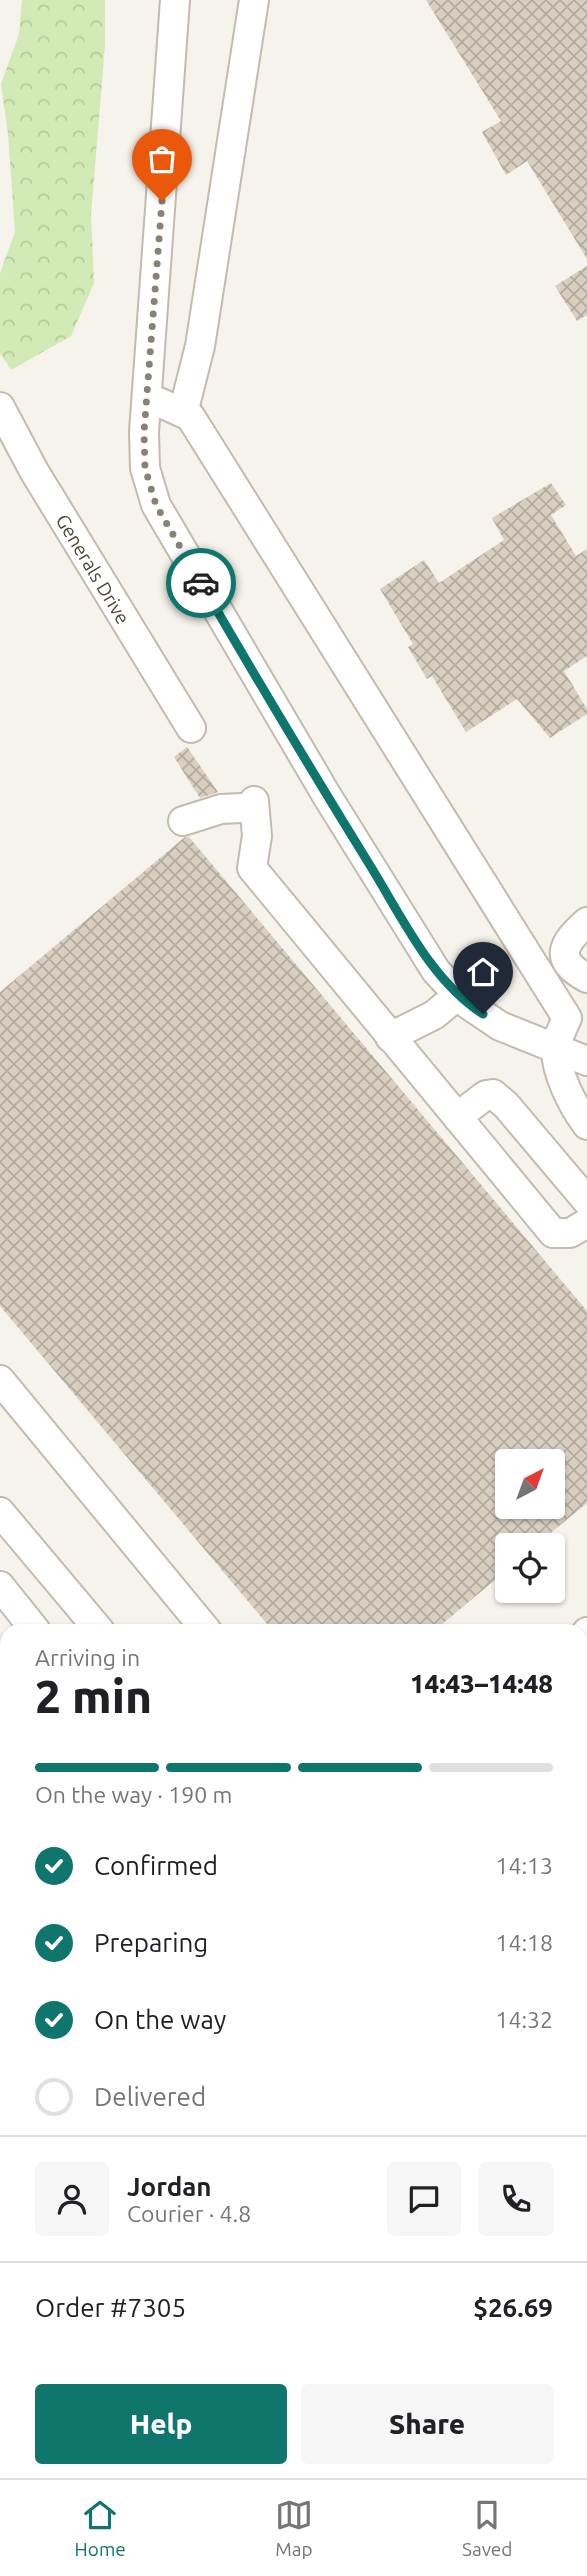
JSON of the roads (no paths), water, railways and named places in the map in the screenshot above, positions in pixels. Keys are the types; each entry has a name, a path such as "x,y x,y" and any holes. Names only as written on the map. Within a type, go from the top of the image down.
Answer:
{"street":[{"path":"175,0 147,397 145,468 156,505 299,773 436,971 458,995 500,1026 587,1061"},
{"path":"183,413 200,346 254,0"},
{"path":"147,397 190,416 568,1018"},
{"name":"Generals Drive","path":"0,407 34,471 191,727"},
{"path":"183,821 248,804 257,836 252,868 553,1233 570,1233 587,1223"},
{"path":"587,922 567,940 564,956 570,968 587,978"},
{"path":"587,992 568,1018 556,1048 563,1078 578,1113 587,1125"},
{"path":"390,1037 434,1015 458,995"},
{"path":"457,1117 486,1094 493,1094 506,1105 587,1201"},
{"path":"0,1380 201,1624"},
{"path":"0,1512 94,1624"},
{"path":"0,1586 30,1624"}]}
